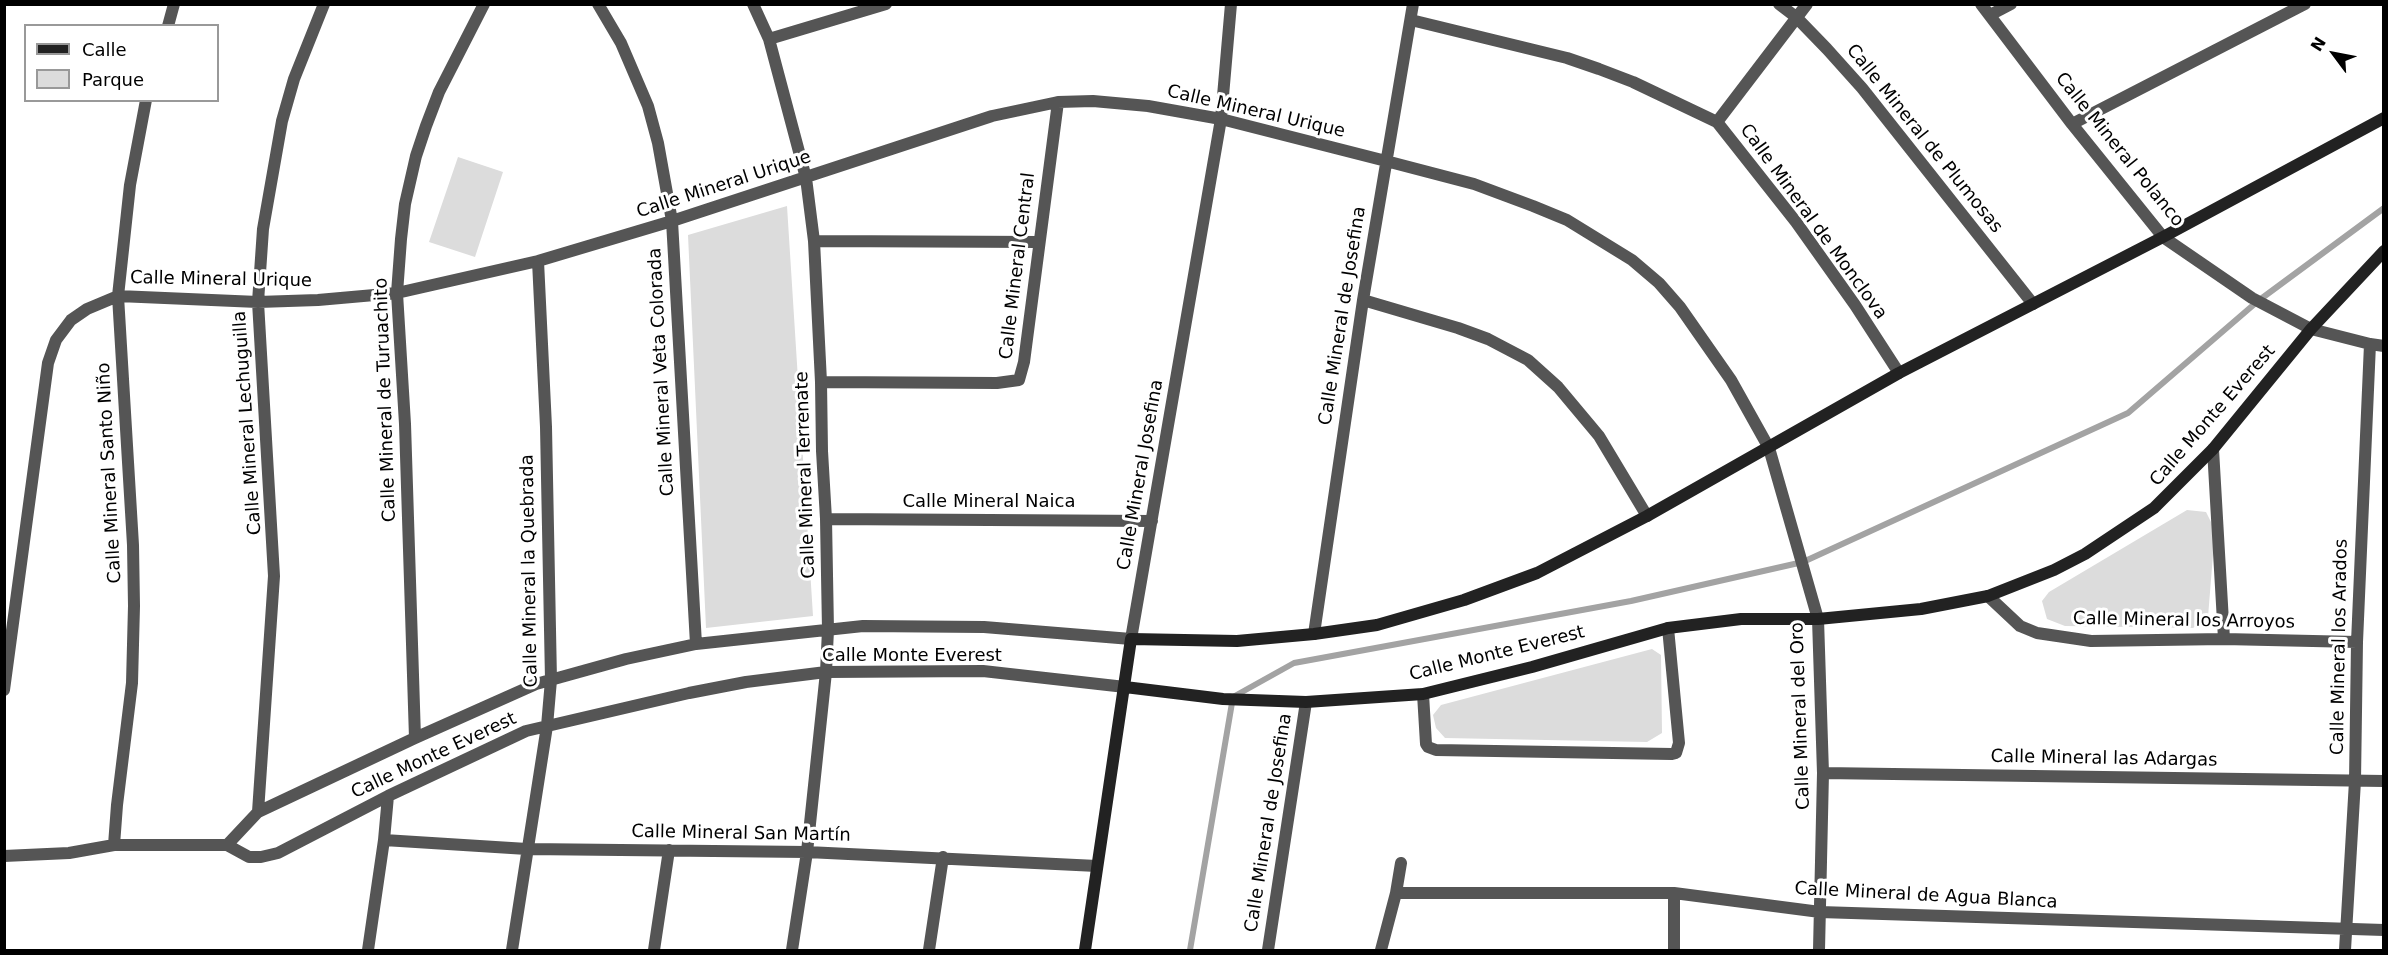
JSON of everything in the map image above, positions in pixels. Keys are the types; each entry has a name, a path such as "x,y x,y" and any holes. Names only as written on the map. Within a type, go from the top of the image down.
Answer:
{"street":[{"path":"169,24 174,4"},
{"name":"Calle Mineral Lechuguilla","path":"258,812 274,576 258,302 263,229 282,120 294,79 324,4"},
{"name":"Calle Mineral de Turuachito","path":"415,738 405,424 397,293 405,204 416,156 439,92 484,4"},
{"name":"Calle Mineral Veta Colorada","path":"598,4 621,43 648,106 658,143 672,221 696,644"},
{"name":"Calle Mineral Terrenate","path":"753,4 769,39 806,178 814,241 821,382 828,630 826,672 807,852 792,951"},
{"path":"769,39 886,4"},
{"name":"Calle Mineral Josefina","path":"1085,951 1131,639 1221,119 1231,4"},
{"name":"Calle Mineral de Josefina","path":"1314,634 1363,300 1413,4"},
{"name":"Calle Mineral de Plumosas","path":"1779,4 1796,17 1862,88 2032,304"},
{"path":"1717,122 1807,4"},
{"name":"Calle Mineral Polanco","path":"1981,4 2072,124 2163,237 2252,298 2311,329 2384,346"},
{"path":"1990,15 2011,4"},
{"path":"2072,124 2305,4"},
{"name":"Calle Mineral de Monclova","path":"1411,20 1578,62 1633,82 1717,122 1796,222 1855,305 1899,373"},
{"name":"Calle Mineral Urique","path":"4,690 48,363 56,340 71,320 87,309 118,296 258,302 318,300 397,293 538,261 672,221 959,126 992,116 1058,102 1093,101 1148,106 1221,119 1386,161"},
{"name":"Calle Mineral Santo Niño","path":"114,845 132,682 134,606 133,545 118,296 130,185 146,102"},
{"name":"Calle Mineral Central","path":"821,382 997,384 1019,380 1024,362 1058,102"},
{"name":"Calle Monte Everest","path":"227,845 258,812 536,684 696,644 863,626 984,627 1131,639 1237,641 1377,625 1464,600 1537,573 1647,516 1899,373 2163,237 2384,118"},
{"name":"Calle Mineral del Oro","path":"1386,161 1474,184 1533,206 1567,220 1632,260 1659,283 1680,307 1731,380 1768,448 1818,619 1824,773 1819,951"},
{"path":"814,241 1039,242"},
{"name":"Calle Monte Everest","path":"4,856 69,853 114,845 227,845 249,856 261,857 526,731 746,682 826,672 983,671 1223,699 1306,702 1423,694 1532,667 1668,628 1741,619 1818,619 1921,609 1988,596 2054,570 2118,534 2154,508 2213,449 2311,329 2384,252"},
{"name":"Calle Mineral la Quebrada","path":"512,951 547,726 551,680 546,427 538,261"},
{"path":"1363,300 1458,327 1488,339 1528,360 1558,387 1599,436 1647,516"},
{"name":"Calle Mineral los Arados","path":"2345,951 2355,781 2357,642 2370,344"},
{"path":"2213,449 2224,639"},
{"name":"Calle Mineral Naica","path":"826,519 1152,521"},
{"name":"Calle Mineral los Arroyos","path":"1988,596 2020,626 2037,633 2091,641 2224,639 2357,642"},
{"path":"1423,694 1428,747 1436,750 1666,755 1676,753 1679,736 1668,628"},
{"name":"Calle Mineral de Josefina","path":"1268,951 1306,702"},
{"name":"Calle Mineral las Adargas","path":"1824,773 2384,781"},
{"path":"368,951 388,796"},
{"name":"Calle Mineral San Martín","path":"384,840 527,849 807,852 1097,866"},
{"path":"654,951 669,850"},
{"path":"929,951 943,858"},
{"path":"1381,951 1401,863"},
{"name":"Calle Mineral de Agua Blanca","path":"1396,893 1674,893 1820,912 2384,930"},
{"path":"1674,893 1674,951"}],"green space":[{"path":"458,157 503,172 475,257 429,242"},
{"path":"787,206 813,616 706,628 688,235"},
{"path":"2187,510 2206,512 2215,530 2208,617 2193,628 2065,626 2047,619 2042,601 2049,592"},
{"path":"1652,649 1661,655 1662,733 1647,742 1445,738 1436,728 1433,715 1441,705"}],"waterway":[{"path":"1190,950 1233,697 1294,663 1631,601 1803,562 2128,413 2258,301 2384,208"}]}
